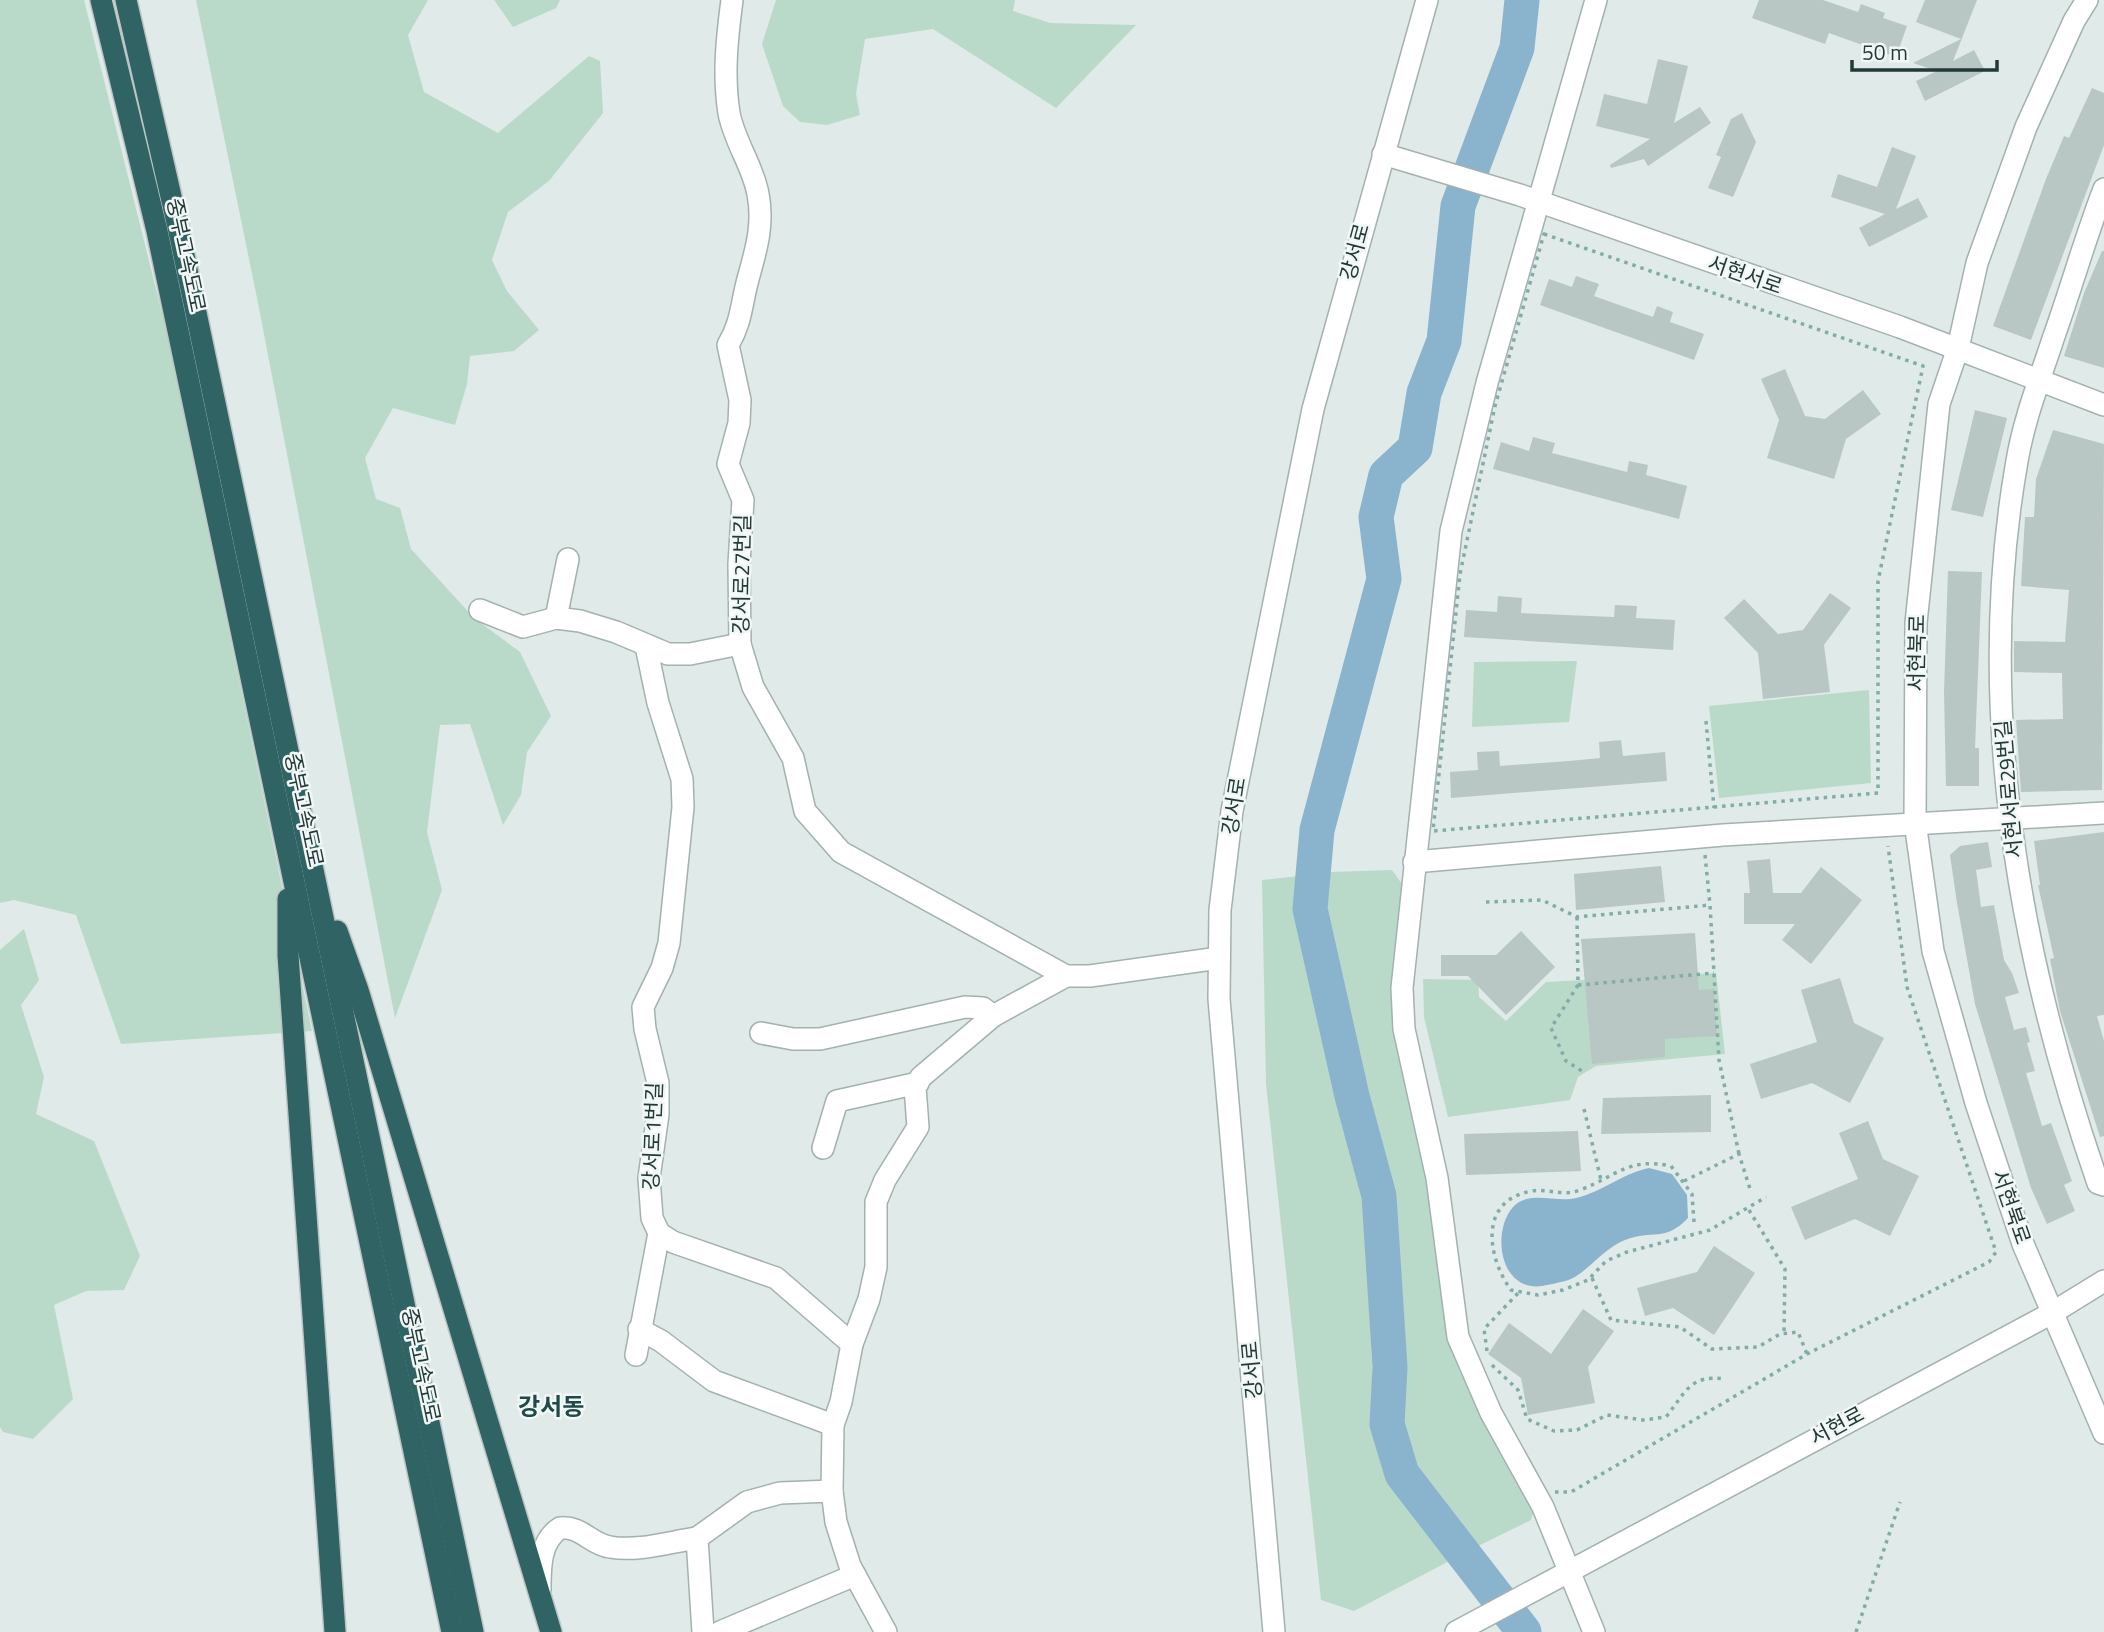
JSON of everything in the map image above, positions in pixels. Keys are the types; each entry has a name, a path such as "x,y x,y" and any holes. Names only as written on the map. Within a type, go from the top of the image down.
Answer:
{"highway":[{"name":"중부고속도로","path":"101,0 299,854 473,1632"},
{"name":"중부고속도로","path":"126,0 178,227 452,1632"},
{"path":"299,854 358,990 549,1625"},
{"path":"299,854 288,955 335,1632"}],"street":[{"name":"강서로27번길","path":"732,0 726,41 729,115 758,192 760,216 760,240 748,281 741,323 728,345 740,400 739,423 728,464 743,500 739,564 740,644 753,687 793,758 805,811 824,836 841,852 1066,976"},
{"name":"강서로","path":"1274,1632 1219,999 1220,910 1231,811 1313,409 1427,0"},
{"path":"1594,1632 1584,1616 1569,1569 1543,1507 1491,1413 1458,1336 1437,1178 1404,1029 1402,988 1451,531 1529,199 1596,0"},
{"name":"서현북로","path":"2087,0 2074,20 2026,127 1977,263 1958,348 1939,404 1916,624 1916,821 1933,951 1976,1103 2023,1244 2104,1433"},
{"name":"서현서로","path":"1383,154 1529,199 1958,348 2104,405"},
{"name":"서현서로29번길","path":"2104,189 2038,381 2017,458 2004,551 1999,663 2010,818 2027,923 2060,1064 2098,1183 2104,1185"},
{"path":"556,618 568,559"},
{"path":"480,610 523,627 556,618 580,621 616,632 668,654 690,654 740,644"},
{"name":"강서로1번길","path":"646,646 658,703 682,779 683,807 670,943 662,968 643,1006 645,1029 658,1083 658,1114 649,1178 652,1218 659,1233"},
{"path":"1414,862 1916,821 2104,813"},
{"path":"886,1632 855,1575 836,1522 832,1491 833,1425 841,1402 852,1344 869,1299 876,1267 876,1202 885,1180 918,1127 915,1087 993,1016 1066,976 1090,976 1219,958"},
{"path":"761,1033 793,1039 820,1039 965,1007 982,1008 993,1016"},
{"path":"823,1148 837,1101 918,1083"},
{"path":"636,1355 659,1233 673,1242 776,1278 852,1344"},
{"name":"서현로","path":"1455,1632 2052,1313 2104,1281"},
{"path":"639,1329 661,1341 714,1381 808,1419 833,1425"},
{"path":"549,1625 540,1587 541,1556 547,1541 560,1528 581,1531 610,1548 635,1548 697,1538 747,1502 780,1493 832,1491"},
{"path":"697,1538 703,1632"},
{"path":"720,1632 855,1575"}],"path":[{"path":"1544,234 1923,366 1878,581 1878,793 1714,808 1433,831 1460,574 1495,407 1544,234"},
{"path":"1706,721 1714,808"},
{"path":"1554,1492 1571,1492 1807,1354 1989,1262 1996,1252 1907,987 1888,844"},
{"path":"1692,855 1718,853"},
{"path":"1705,854 1719,1060 1738,1154 1750,1189"},
{"path":"1486,902 1542,900 1577,917 1710,905"},
{"path":"1577,917 1578,985 1551,1028 1566,1061 1585,1073"},
{"path":"1578,985 1714,973"},
{"path":"1584,1109 1601,1180"},
{"path":"1684,1181 1738,1154"},
{"path":"1694,1222 1692,1194 1671,1166 1637,1163 1567,1194 1534,1190 1514,1197 1499,1210 1491,1232 1492,1254 1497,1271 1511,1290 1538,1295 1563,1290 1591,1277 1606,1261 1627,1252 1710,1230 1766,1197"},
{"path":"1749,1209 1785,1269 1784,1334"},
{"path":"1591,1277 1611,1320 1638,1325 1680,1327 1712,1349 1758,1347 1784,1334 1798,1332 1807,1354"},
{"path":"1520,1292 1484,1329 1489,1362 1518,1390 1527,1419 1554,1431 1577,1430 1607,1415 1643,1420 1666,1417 1688,1387 1707,1376 1726,1379"},
{"path":"1856,1632 1900,1502"}],"green space":[{"path":"0,0 84,0 167,333 312,1031 121,1044 76,915 14,900 0,903"},
{"path":"196,0 428,0 408,35 424,92 498,133 589,56 600,61 603,113 549,181 508,212 492,260 507,291 539,330 514,351 470,356 467,384 455,425 393,408 365,458 376,499 400,508 411,549 474,618 520,652 551,716 527,752 521,795 503,825 470,724 440,725 427,832 442,890 395,1018 259,308"},
{"path":"494,0 560,0 556,8 513,27"},
{"path":"776,0 1015,0 1013,11 1050,23 1136,25 1056,108 933,29 865,39 856,94 860,115 827,125 800,122 783,106 762,44"},
{"path":"1577,661 1569,722 1472,727 1474,662"},
{"path":"1869,690 1871,783 1719,798 1709,706"},
{"path":"1392,870 1402,884 1392,1011 1430,1177 1443,1311 1459,1370 1534,1510 1531,1520 1470,1550 1432,1502 1400,1446 1401,1402 1392,1193 1350,1036 1326,928 1330,872"},
{"path":"1308,875 1304,915 1363,1193 1375,1418 1393,1484 1455,1558 1354,1611 1321,1600 1266,1084 1262,880"},
{"path":"24,929 39,980 21,1005 44,1077 36,1114 94,1141 140,1256 124,1290 86,1291 54,1305 73,1399 33,1439 3,1432 0,1427 0,950"},
{"path":"1716,973 1725,1054 1596,1066 1578,1077 1570,1100 1448,1117 1424,1017 1423,979 1478,980 1479,997 1506,1021 1546,982"}],"water":[{"path":"1649,1168 1672,1174 1687,1195 1688,1218 1680,1226 1665,1233 1625,1240 1610,1248 1580,1274 1562,1282 1542,1286 1528,1285 1517,1280 1509,1270 1501,1245 1502,1231 1506,1218 1519,1202 1533,1198 1580,1197"}],"building":[{"path":"1759,0 1823,0 1858,12 1861,4 1885,13 1883,18 1907,26 1896,57 1829,33 1825,44 1752,18"},
{"path":"1925,0 1977,0 1953,61 1974,50 1985,71 1925,101 1916,81 1937,71 1913,63 1961,39 1916,22"},
{"path":"1658,59 1688,66 1674,123 1700,107 1711,123 1648,166 1644,159 1611,168 1610,165 1650,139 1596,126 1604,94 1647,104"},
{"path":"2092,88 2104,93 2104,145 2031,340 1993,326 2046,179 2064,136 2069,138"},
{"path":"1742,113 1756,142 1733,197 1708,188 1721,157 1716,155 1731,119"},
{"path":"1892,147 1916,156 1896,209 1918,198 1928,217 1869,247 1859,228 1885,214 1831,197 1838,174 1877,187"},
{"path":"2102,251 2104,368 2064,356 2084,293"},
{"path":"1576,276 1599,284 1594,296 1653,317 1657,306 1673,312 1670,322 1704,334 1694,360 1540,305 1549,279 1572,287"},
{"path":"1785,369 1805,416 1825,419 1863,390 1881,414 1846,439 1834,479 1767,458 1779,420 1761,379"},
{"path":"1975,410 2007,418 1983,517 1951,510"},
{"path":"2053,430 2104,444 2102,790 2021,792 2016,720 2063,719 2062,673 2014,672 2014,641 2065,642 2069,590 2021,586 2025,517 2034,517 2036,479"},
{"path":"1533,437 1555,443 1552,453 1627,472 1629,461 1648,465 1646,475 1687,486 1679,519 1493,469 1501,442 1529,451"},
{"path":"1948,571 1982,572 1975,748 1979,748 1979,786 1946,786 1944,692"},
{"path":"1830,593 1851,608 1824,645 1830,692 1763,699 1758,653 1724,618 1744,599 1778,634 1803,630"},
{"path":"1498,596 1522,598 1521,613 1614,617 1615,605 1637,606 1636,618 1675,620 1673,650 1464,637 1466,610 1497,612"},
{"path":"1621,740 1623,756 1665,752 1667,781 1451,798 1450,772 1478,770 1477,752 1499,751 1500,766 1569,761 1600,758 1599,742"},
{"path":"2104,832 2104,1015 2097,1016 2104,1041 2104,1136 2100,1137 2060,1011 2050,959 2054,958 2038,885 2034,841"},
{"path":"1988,842 1992,867 1976,870 1981,907 1994,905 2004,960 2019,993 2005,997 2014,1030 2026,1027 2030,1042 2027,1043 2035,1071 2026,1073 2042,1126 2051,1123 2072,1181 2064,1185 2075,1211 2047,1224 2031,1188 1975,1004 1957,903 1950,855 1960,846"},
{"path":"1770,859 1773,893 1801,893 1821,867 1862,900 1811,964 1782,940 1795,924 1744,924 1744,893 1750,893 1747,861"},
{"path":"1661,866 1665,902 1576,910 1574,874"},
{"path":"1521,931 1555,967 1506,1015 1468,976 1441,976 1441,955 1496,955"},
{"path":"1695,933 1699,990 1714,989 1717,1036 1665,1039 1665,1057 1592,1064 1581,939"},
{"path":"1840,978 1854,1023 1884,1038 1850,1103 1812,1083 1761,1099 1750,1064 1817,1042 1801,990"},
{"path":"1711,1095 1711,1132 1601,1134 1603,1098"},
{"path":"1868,1121 1883,1159 1919,1176 1890,1236 1855,1219 1805,1240 1791,1207 1858,1179 1839,1133"},
{"path":"1578,1131 1581,1171 1466,1175 1464,1134"},
{"path":"1714,1246 1755,1273 1714,1335 1673,1308 1645,1316 1637,1288 1697,1272"},
{"path":"1583,1309 1614,1331 1588,1367 1595,1403 1528,1415 1521,1378 1488,1354 1509,1323 1551,1354"}],"waterway":[{"path":"1522,0 1517,48 1458,206 1444,341 1424,393 1415,448 1386,475 1376,517 1384,579 1317,830 1310,909 1352,1096 1379,1196 1390,1367 1387,1424 1402,1474 1524,1632"}],"district":[{"name":"강서동","path":"551,1407"}]}
